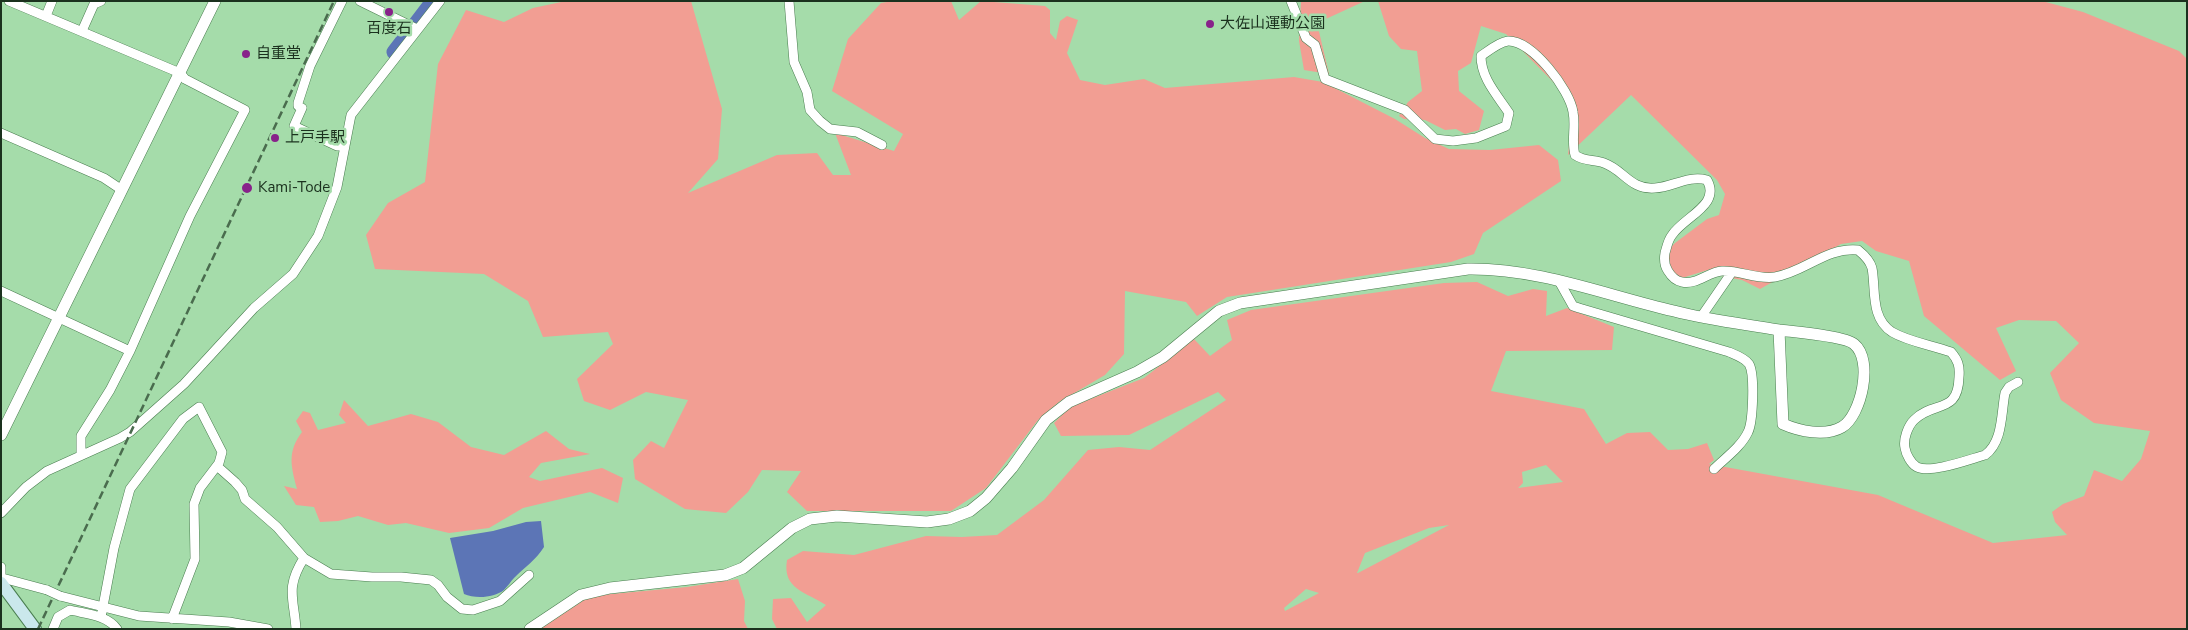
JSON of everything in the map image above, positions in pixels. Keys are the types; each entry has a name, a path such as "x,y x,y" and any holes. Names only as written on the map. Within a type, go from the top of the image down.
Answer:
{"main road":[{"path":"1,582 34,627"}],"street":[{"path":"9,1 180,73 185,79 245,110 190,216 130,352 110,390 81,436 81,454"},
{"path":"46,16 52,1"},
{"path":"82,31 94,4 101,1"},
{"path":"2,433 215,1"},
{"path":"342,1 310,66 298,102 298,106 302,108 294,126 337,146 345,146"},
{"path":"360,1 414,27"},
{"path":"1,513 26,487 47,471 130,432 184,384 254,308 293,274 318,236 337,186 351,116 414,27 440,1"},
{"path":"788,1 794,62 808,92 810,110 830,129 857,132 882,145"},
{"path":"1291,1 1306,38 1315,45 1325,79 1405,110 1435,139 1453,141 1476,138 1506,126 1509,113 1485,78 1481,67 1481,56 1488,50 1506,41 1517,42 1531,50 1550,70 1568,97 1573,111 1573,148 1575,155 1587,161 1604,163 1639,188 1658,188 1694,177 1707,180 1711,187 1710,198 1675,231 1668,243 1664,264 1671,276 1681,282 1691,283 1715,272 1776,277 1844,249 1858,250 1872,266 1873,289 1881,320 1891,331 1899,335 1951,352 1957,359 1960,369 1959,390 1953,400 1921,414 1913,420 1907,431 1904,448 1917,467 1930,469 1984,455 1990,451 1997,441 2005,393 2009,386 2018,382"},
{"path":"1,134 104,178 122,190"},
{"path":"530,629 581,594 610,588 725,574 744,568 792,528 810,519 837,516 926,522 949,519 970,511 986,498 1012,468 1046,420 1069,402 1137,372 1162,357 1218,311 1240,304 1468,270 1494,269 1559,281 1674,312 1840,339 1854,344 1860,352 1864,364 1864,382 1859,403 1848,423 1831,431 1795,429 1783,424 1780,330"},
{"path":"1701,317 1732,272"},
{"path":"1559,281 1573,306 1592,314 1729,352 1744,359 1749,364 1752,371 1752,397 1748,432 1737,447 1714,469"},
{"path":"1,291 130,352"},
{"path":"101,617 114,548 130,489 184,419 199,407 222,452 217,466 200,488 194,504 195,559 172,619"},
{"path":"217,466 242,490 245,499 277,527 304,558 331,574 372,578 401,577 430,580 438,585 447,597 462,609 473,610 500,601 529,575"},
{"path":"296,629 291,596 296,570 304,558"},
{"path":"1,567 1,575"},
{"path":"1,582 6,579 47,590 60,596 138,616 229,622 268,629"},
{"path":"52,629 58,617 70,610 101,617 113,623 117,629"}],"shaded area":[{"path":"566,1 691,1 722,109 718,159 688,193 777,155 817,153 833,175 851,175 835,133 894,151 903,134 832,91 848,39 881,3 893,1 951,1 959,20 981,1 1045,6 1050,10 1050,33 1056,40 1060,21 1067,16 1078,20 1067,53 1080,80 1105,85 1144,79 1165,88 1294,77 1323,82 1395,119 1425,138 1449,149 1490,150 1539,145 1558,160 1561,181 1483,233 1474,254 1451,262 1227,297 1197,316 1186,302 1125,291 1124,354 1105,375 1059,402 1038,420 986,488 951,511 807,511 787,492 801,471 762,470 748,492 726,513 685,509 635,479 633,460 651,441 664,448 688,400 646,392 610,410 584,401 577,379 613,344 608,332 543,337 528,301 484,274 375,269 366,235 388,203 425,182 438,64 466,10 504,22 533,8"},
{"path":"1301,1 1365,1 1317,23 1329,74 1304,70 1299,41"},
{"path":"1378,1 2042,1 2083,12 2179,51 2187,59 2187,629 777,629 772,619 773,599 791,598 807,622 826,605 797,588 788,577 786,570 787,560 803,551 854,555 926,536 962,537 997,535 1044,500 1088,450 1119,447 1150,450 1226,400 1218,392 1129,435 1061,436 1054,423 1070,407 1144,378 1194,339 1210,356 1232,340 1227,320 1251,310 1444,283 1477,282 1508,296 1533,289 1547,291 1546,316 1567,308 1614,327 1612,350 1506,351 1491,391 1584,409 1606,444 1627,433 1650,432 1668,450 1688,449 1707,443 1714,460 1709,464 1878,495 1993,543 2067,535 2055,522 2052,512 2063,504 2084,496 2094,470 2122,481 2141,459 2150,431 2094,423 2061,400 2050,373 2079,343 2056,321 2019,320 1996,328 2016,371 2000,380 1924,316 1909,261 1876,251 1862,241 1841,244 1760,289 1742,280 1721,276 1711,269 1682,278 1665,275 1662,264 1669,249 1707,219 1719,215 1725,194 1717,180 1631,95 1568,155 1572,116 1563,92 1506,34 1481,26 1471,63 1458,71 1459,91 1484,111 1479,130 1465,134 1456,129 1445,130 1425,120 1404,119 1399,116 1408,102 1422,91 1417,51 1401,49 1389,36","holes":["1546,465 1563,482 1518,488 1523,483 1522,472","1449,525 1357,573 1365,553 1429,528","1306,589 1319,593 1285,611 1284,608"]},
{"path":"344,400 368,426 411,414 438,422 471,447 504,455 546,431 569,449 590,454 541,463 529,477 540,481 602,468 623,478 618,503 590,492 523,508 489,528 449,533 406,523 388,525 358,516 338,521 320,522 314,507 296,505 284,486 297,489 293,473 292,453 297,439 302,432 296,421 303,411 310,413 318,430 346,423 339,415"},
{"path":"738,579 745,601 744,621 748,629 540,629 584,600 601,595 687,587"}],"water":[{"path":"541,521 544,547 504,590 495,595 484,597 473,597 464,594 450,538 493,531 526,522"}],"waterway":[{"path":"394,52 433,1"}],"railway":[{"path":"38,629 334,1"}],"place":[{"name":"百度石","path":"389,12"},
{"name":"大佐山運動公園","path":"1210,24"},
{"name":"自重堂","path":"246,54"},
{"name":"上戸手駅","path":"275,138"},
{"name":"Kami-Tode","path":"247,188"}]}
